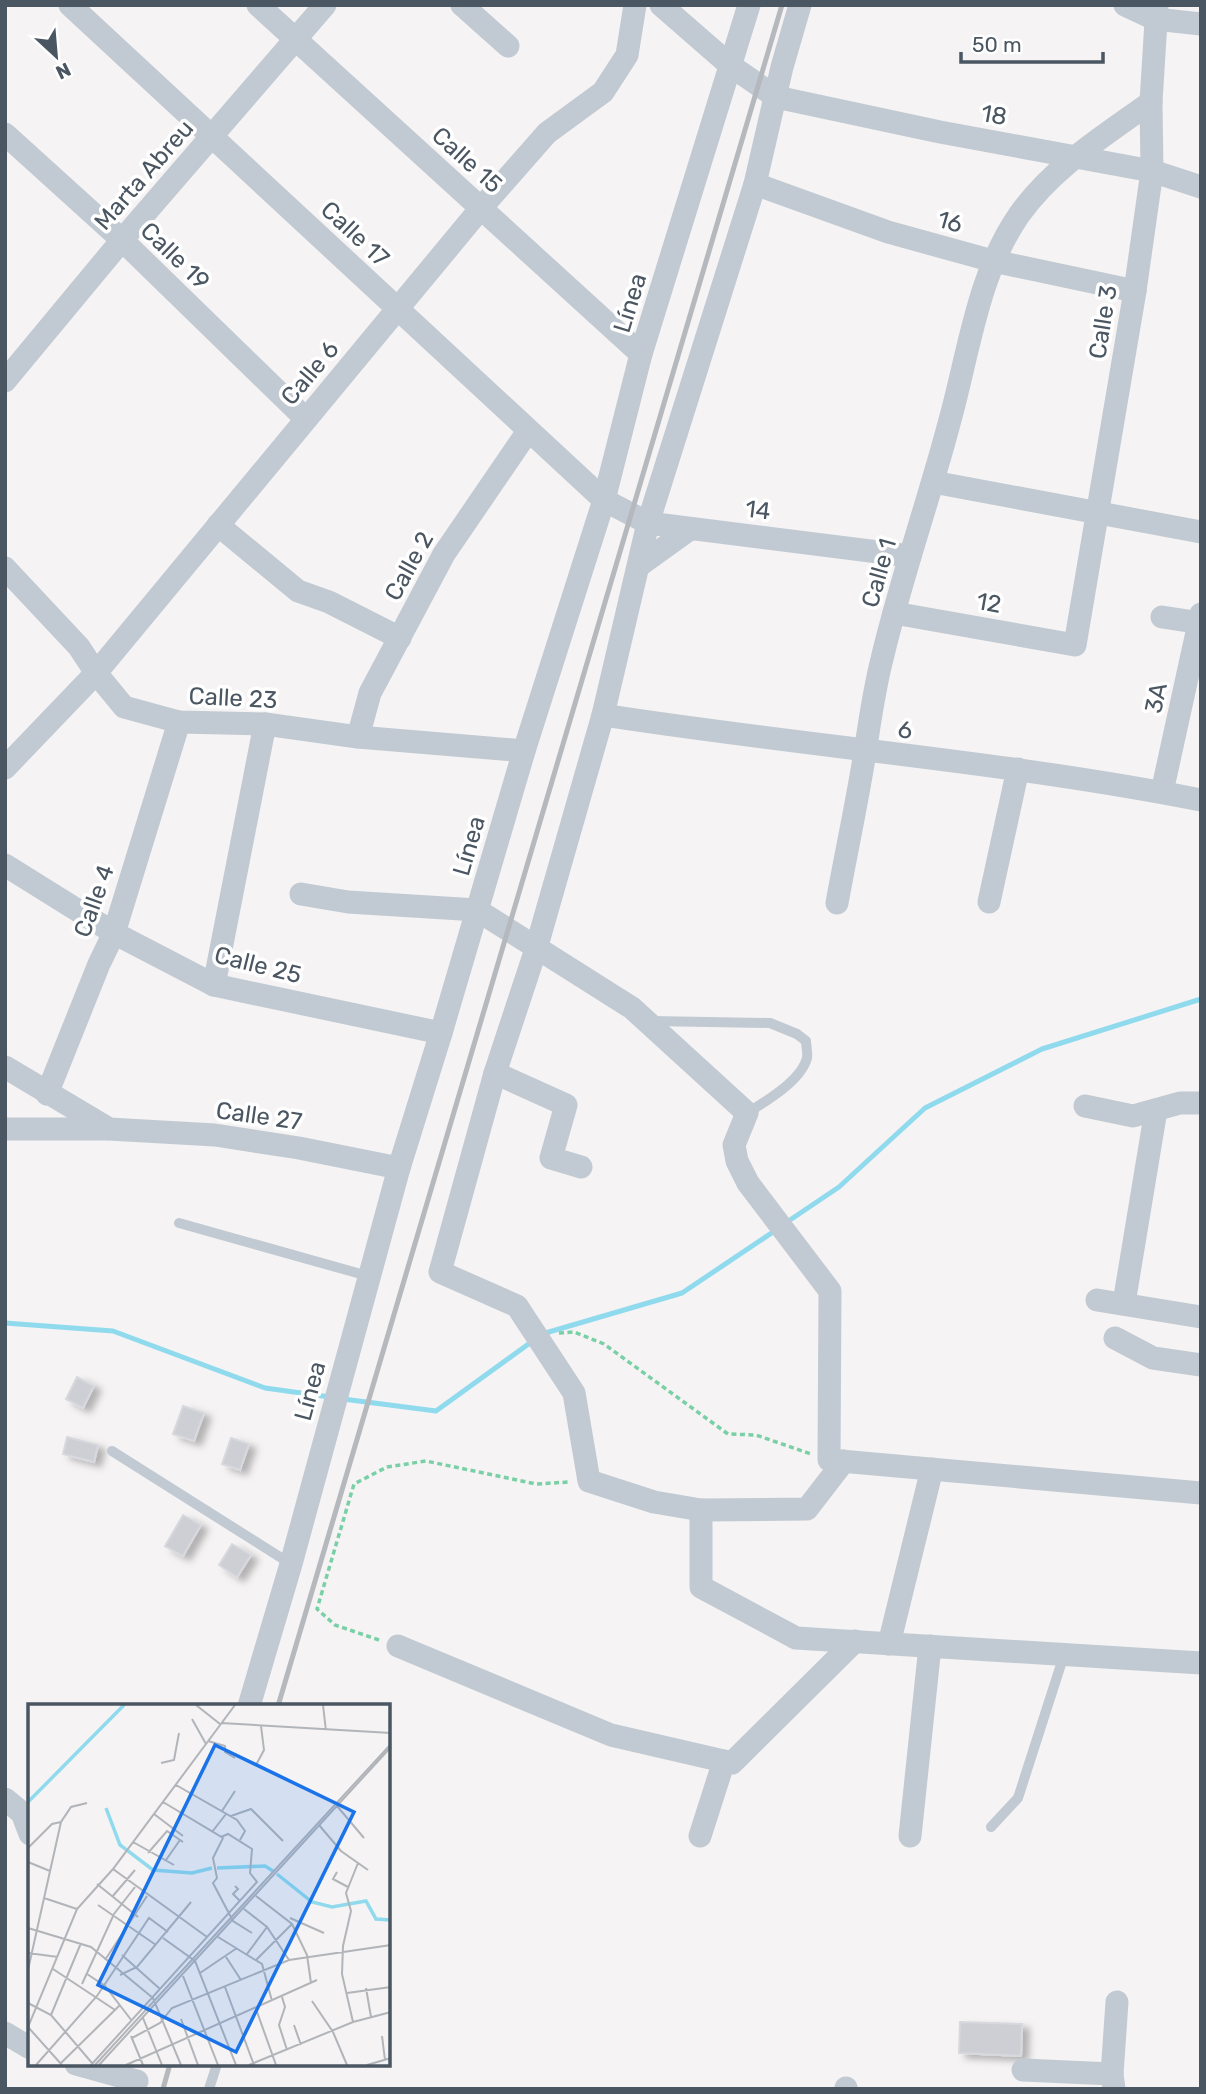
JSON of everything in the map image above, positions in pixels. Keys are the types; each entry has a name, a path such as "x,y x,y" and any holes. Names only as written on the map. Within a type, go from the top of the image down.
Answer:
{"street":[{"name":"Calle 17","path":"70,5 604,500"},
{"name":"Calle 15","path":"258,5 641,354"},
{"name":"Marta Abreu","path":"7,375 325,5"},
{"path":"463,5 508,46"},
{"name":"Calle 6","path":"5,768 96,673 481,208 547,133 603,92 627,55 635,5"},
{"path":"661,5 731,66 776,97"},
{"name":"Línea","path":"250,1704 399,1168 524,751 604,500 641,354 749,5"},
{"path":"301,894 348,902 477,911 536,949 632,1008 747,1113 734,1144 737,1161 748,1183 830,1290 836,1460 807,1509 701,1510 654,1502 589,1481 574,1394 517,1307 440,1272 495,1073 536,949 603,715 648,523 755,184 782,67 800,5"},
{"path":"1125,5 1201,24"},
{"name":"Calle 3","path":"1074,645 1135,291 1152,171 1151,102 1156,12"},
{"name":"18","path":"776,97 940,132 1152,171 1201,187"},
{"name":"Calle 1","path":"837,903 870,711 894,613 993,261 1020,213 1050,179 1075,157 1151,102"},
{"name":"Calle 19","path":"5,134 122,240 306,419"},
{"name":"16","path":"755,184 888,232 993,261 1135,291"},
{"name":"Calle 2","path":"358,737 370,692 444,554 528,430"},
{"path":"933,482 1201,532"},
{"name":"14","path":"604,500 648,523 910,556"},
{"path":"218,525 298,591 329,602 400,638"},
{"path":"640,565 690,528"},
{"name":"Calle 23","path":"5,568 79,647 124,707 178,722 265,724 358,737 524,751"},
{"name":"12","path":"894,613 1074,645"},
{"path":"1162,617 1200,620"},
{"name":"3A","path":"1162,792 1200,620"},
{"name":"6","path":"603,715 1018,769 1201,800"},
{"name":"Calle 4","path":"47,1094 114,933 178,722"},
{"path":"214,985 265,724"},
{"path":"989,902 1018,769"},
{"name":"Calle 25","path":"5,865 114,933 214,985 441,1033"},
{"name":"Calle 27","path":"5,1067 109,1129"},
{"path":"495,1073 566,1105 551,1158 581,1167"},
{"path":"1085,1106 1133,1116 1180,1103 1201,1103"},
{"path":"1124,1303 1156,1110"},
{"name":"Calle 27","path":"5,1129 109,1129 215,1135 399,1168"},
{"path":"1097,1300 1201,1317"},
{"path":"1115,1338 1153,1358 1201,1365"},
{"path":"836,1460 1201,1493"},
{"path":"889,1643 932,1469"},
{"path":"701,1510 701,1587 796,1638 1201,1663"},
{"path":"397,1646 611,1735 732,1763 855,1641"},
{"path":"910,1836 930,1646"},
{"path":"700,1836 724,1761"},
{"path":"5,1799 22,1813 28,1829"},
{"path":"1023,2070 1113,2081 1117,2002"},
{"path":"5,2033 28,2047"},
{"path":"85,2066 138,2078"}],"lane":[{"path":"646,1021 770,1023 797,1034 806,1041 807,1058 795,1076 779,1094 747,1113"},
{"path":"179,1223 368,1276"},
{"path":"112,1451 290,1564"},
{"path":"991,1827 1018,1798 1064,1655"},
{"path":"209,2089 216,2066"}],"path":[{"path":"548,1335 574,1332 604,1344 728,1434 756,1436 836,1460"},
{"path":"397,1646 335,1625 317,1609 354,1484 387,1467 426,1461 536,1484 589,1481"}],"building":[{"path":"77,1377 94,1386 83,1408 66,1399"},
{"path":"183,1406 204,1413 194,1441 173,1434"},
{"path":"67,1437 98,1445 94,1462 63,1454"},
{"path":"231,1438 249,1444 240,1470 222,1464"},
{"path":"183,1515 201,1525 183,1556 165,1546"},
{"path":"232,1544 251,1555 237,1577 219,1565"},
{"path":"960,2022 1022,2024 1021,2056 959,2053"}],"waterway":[{"path":"787,1222 839,1187 925,1108 1042,1049 1201,999"},
{"path":"542,1334 682,1293 776,1230"},
{"path":"5,1323 113,1331 265,1388 330,1397"},
{"path":"343,1399 436,1411 534,1340"}],"railway":[{"path":"279,1704 782,5"},
{"path":"163,2089 169,2066"}]}
